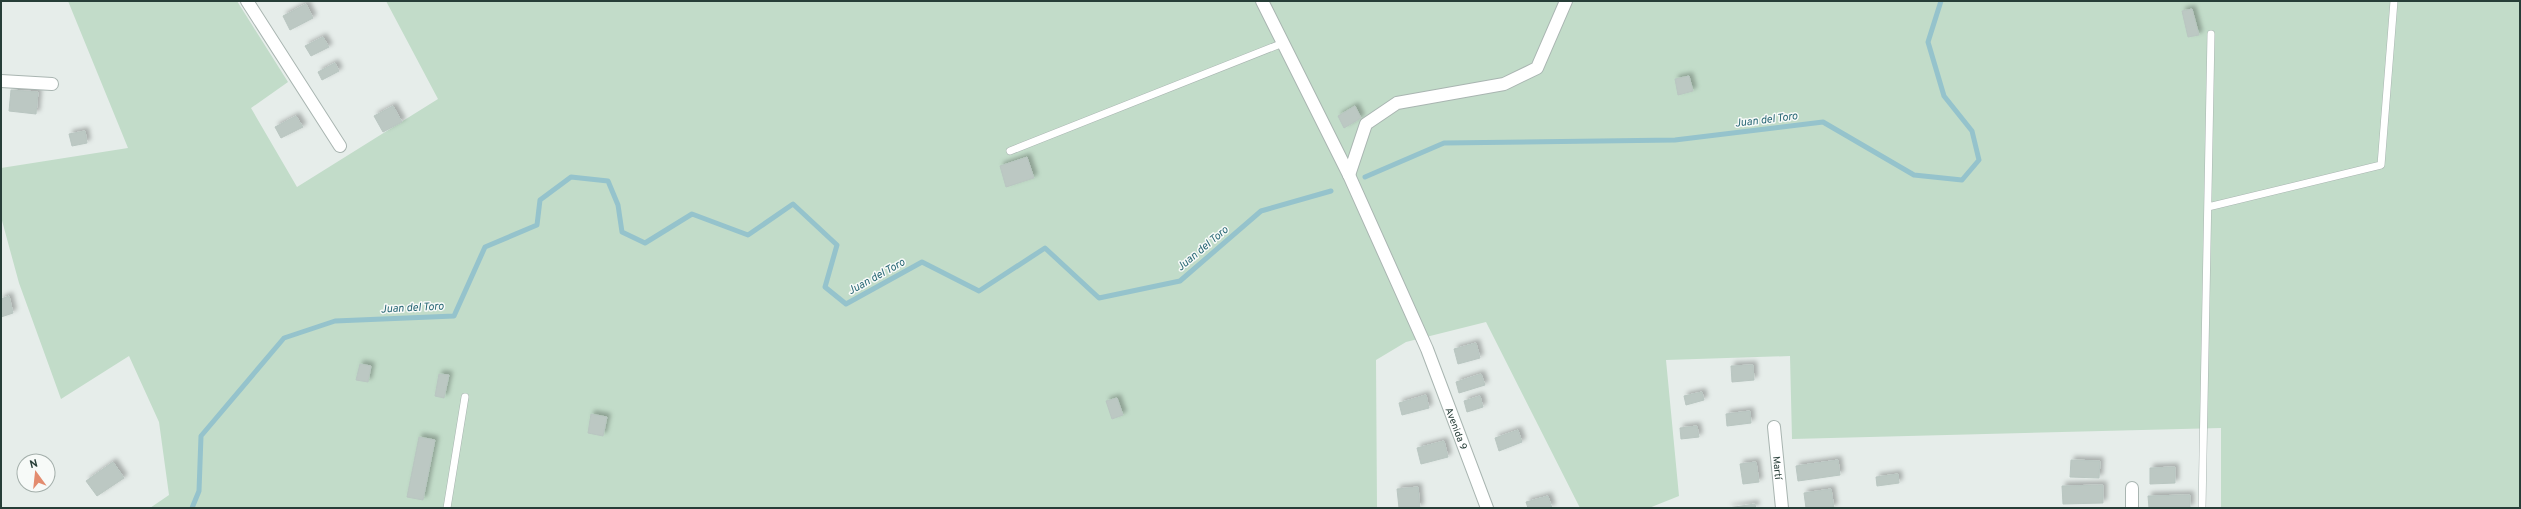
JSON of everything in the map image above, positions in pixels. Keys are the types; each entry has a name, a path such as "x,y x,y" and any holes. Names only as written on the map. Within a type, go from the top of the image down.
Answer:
{"street":[{"path":"247,1 340,146"},
{"name":"Avenida 9","path":"1262,1 1349,175 1427,349 1487,508"},
{"path":"1349,175 1366,124 1397,103 1504,84 1537,68 1566,1"},
{"path":"1,80 52,84"},
{"name":"Martí","path":"1774,427 1782,508"},
{"path":"2132,488 2132,508"}],"lane":[{"path":"2208,207 2381,165 2394,1"},
{"path":"2202,508 2211,34"},
{"path":"1010,151 1284,43"},
{"path":"447,508 465,398"}],"green space":[{"path":"68,1 237,1 288,82 251,108 297,187 438,99 386,1 2520,1 2520,508 2221,508 2221,428 1792,439 1790,356 1666,360 1679,496 1649,508 1580,508 1486,322 1406,342 1376,360 1377,508 150,508 169,495 159,422 129,356 61,399 19,283 1,217 1,168 128,148"}],"building":[{"path":"306,4 313,18 290,30 283,16"},
{"path":"2192,9 2199,35 2188,37 2182,11"},
{"path":"323,37 329,47 311,56 305,46"},
{"path":"335,63 339,71 322,80 318,72"},
{"path":"1689,76 1693,91 1678,95 1675,79"},
{"path":"11,90 38,92 36,114 9,111"},
{"path":"393,106 402,122 383,132 374,116"},
{"path":"1355,106 1361,118 1344,128 1338,116"},
{"path":"296,116 303,127 281,138 275,127"},
{"path":"85,131 87,143 72,146 69,134"},
{"path":"1027,157 1034,178 1006,187 1000,166"},
{"path":"9,296 13,313 1,317 1,299"},
{"path":"1476,343 1480,358 1458,364 1454,349"},
{"path":"360,364 371,366 368,382 356,380"},
{"path":"1753,365 1754,380 1732,382 1731,366"},
{"path":"439,374 449,375 444,398 435,396"},
{"path":"1481,374 1485,385 1459,393 1456,382"},
{"path":"1702,392 1704,400 1686,405 1684,396"},
{"path":"1426,395 1429,408 1402,415 1399,403"},
{"path":"1480,396 1483,407 1467,412 1464,401"},
{"path":"1117,398 1123,415 1112,419 1106,401"},
{"path":"1750,411 1751,423 1727,426 1726,414"},
{"path":"591,414 607,417 603,436 588,433"},
{"path":"1697,426 1699,437 1681,439 1680,428"},
{"path":"1518,430 1522,442 1499,451 1495,438"},
{"path":"419,437 435,440 423,500 407,497"},
{"path":"1444,441 1448,457 1421,464 1417,448"},
{"path":"1838,460 1840,475 1798,481 1796,466"},
{"path":"2071,460 2100,461 2099,478 2070,477"},
{"path":"113,462 124,478 97,496 86,481"},
{"path":"1756,462 1759,482 1743,484 1740,464"},
{"path":"2175,467 2175,483 2150,484 2150,468"},
{"path":"1898,474 1899,483 1877,486 1876,477"},
{"path":"2103,485 2103,503 2063,504 2062,486"},
{"path":"1418,487 1420,508 1399,508 1397,489"},
{"path":"1831,489 1834,508 1806,508 1804,493"},
{"path":"2190,495 2190,508 2149,508 2148,496"},
{"path":"1548,496 1552,508 1528,508 1526,502"},
{"path":"1755,504 1756,508 1728,508"}],"waterway":[{"name":"Juan del Toro","path":"1365,177 1444,143 1675,140 1823,122 1914,175 1962,180 1979,160 1972,131 1944,96 1928,42 1941,1"},
{"name":"Juan del Toro","path":"192,508 199,491 201,436 284,338 335,321 454,316 485,247 537,225 540,200 571,177 608,181 618,205 622,232 645,243 692,214 748,235 793,204 837,245 825,287 846,304 922,262 979,291 1045,248 1099,298 1180,281 1261,211 1331,191"}]}
